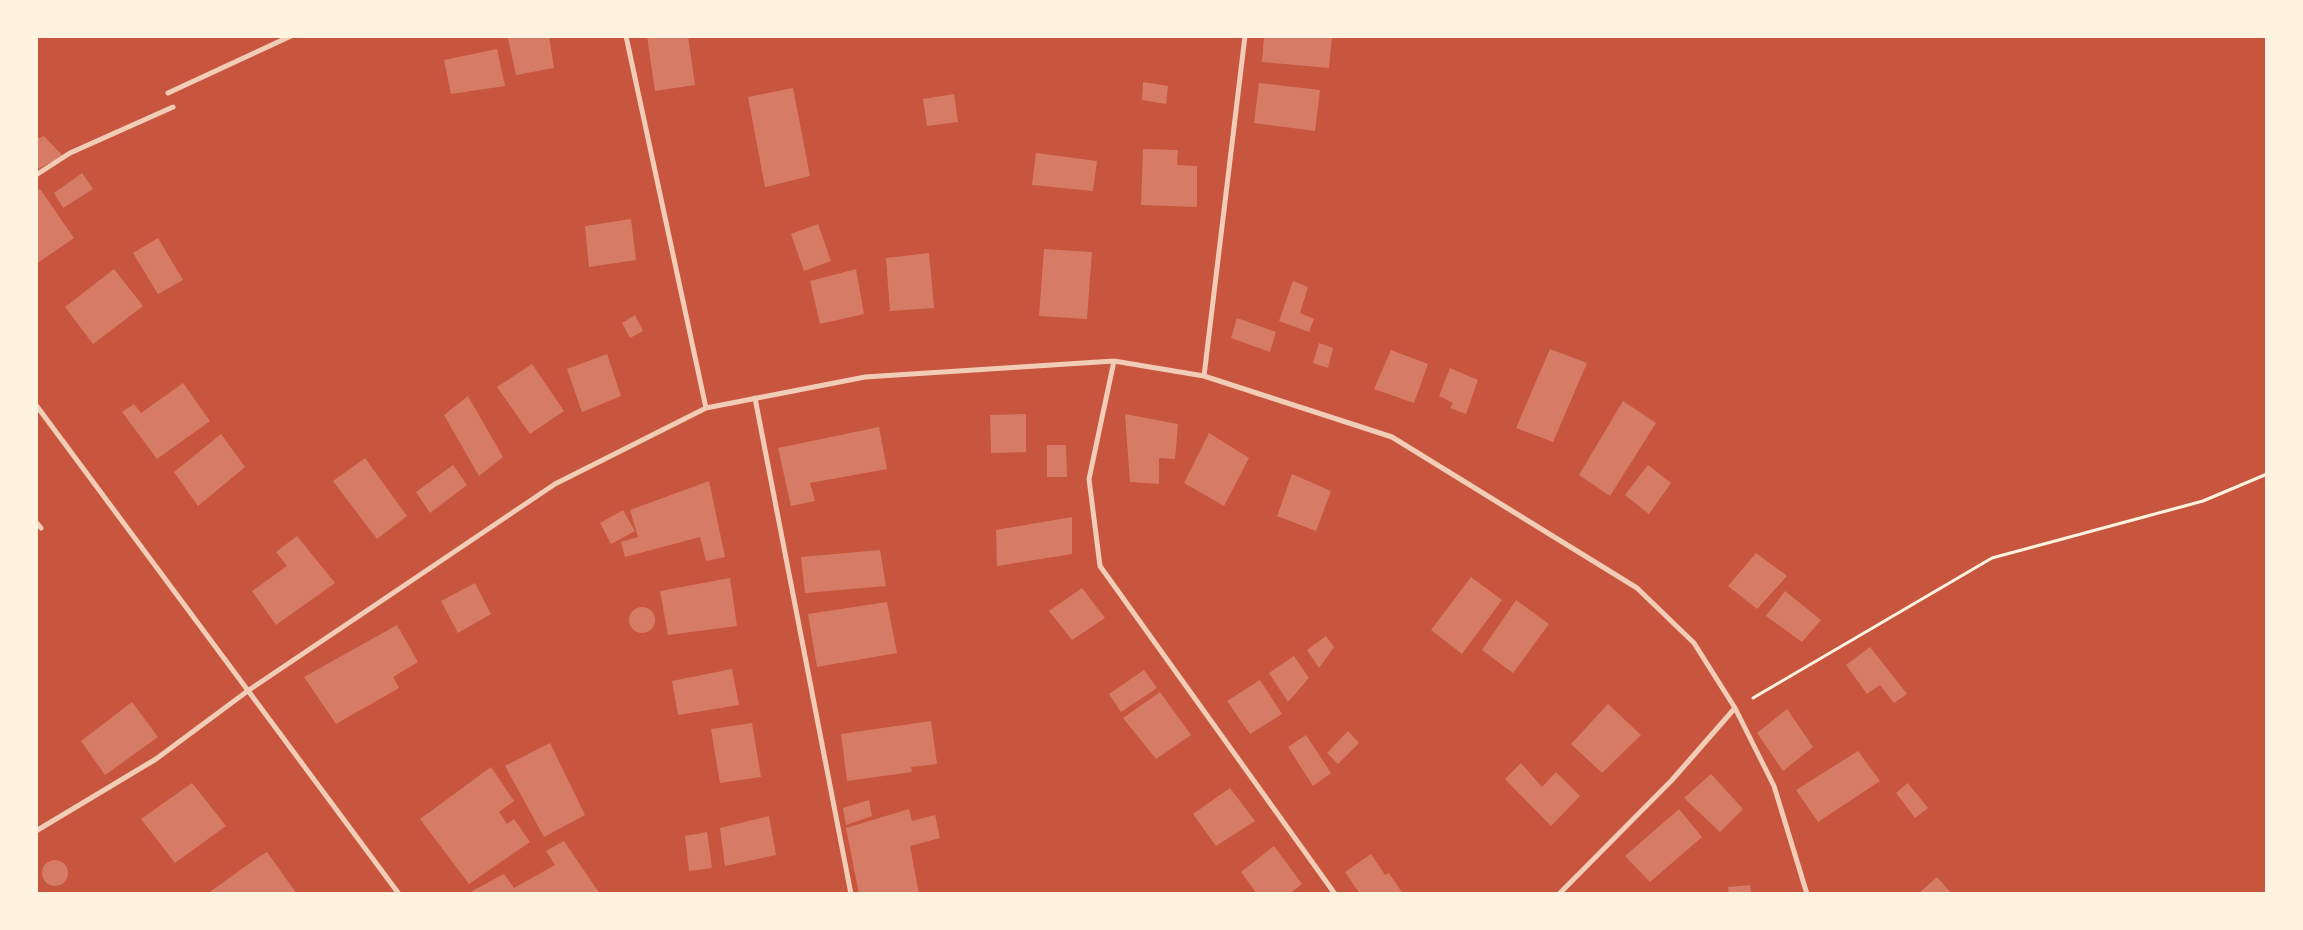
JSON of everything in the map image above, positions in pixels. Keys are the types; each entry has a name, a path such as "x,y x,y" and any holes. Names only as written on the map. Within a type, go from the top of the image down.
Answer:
{"street":[{"path":"168,93 291,36"},
{"path":"626,36 706,408"},
{"path":"1204,376 1245,36"},
{"path":"36,176 70,153 173,107"},
{"path":"1114,360 1089,479 1100,566 1335,894"},
{"path":"36,831 156,759 249,690 555,484 706,408 866,377 1114,360 1204,376 1392,437 1637,588 1694,643 1735,708 1774,786 1809,893"},
{"path":"755,398 851,894"},
{"path":"36,405 399,894"},
{"path":"36,522 41,528"},
{"path":"1559,894 1672,780 1735,708"}],"path":[{"path":"1735,708 1992,558 2203,501 2267,474"}],"building":[{"path":"516,36 549,36 554,68 516,75 508,38"},
{"path":"647,36 688,36 695,85 655,91"},
{"path":"1264,36 1332,36 1329,68 1262,62"},
{"path":"497,49 505,86 451,94 444,60"},
{"path":"1143,82 1168,86 1166,104 1142,100"},
{"path":"1259,83 1320,90 1315,131 1254,123"},
{"path":"793,88 810,176 765,187 748,97"},
{"path":"954,94 958,122 927,126 923,99"},
{"path":"44,136 63,156 36,170 36,139"},
{"path":"1143,149 1178,150 1177,165 1197,166 1197,207 1141,205"},
{"path":"1036,153 1097,161 1093,191 1032,185"},
{"path":"82,173 93,189 63,208 54,193"},
{"path":"40,189 74,238 36,264 36,191"},
{"path":"631,219 636,260 589,267 585,226"},
{"path":"818,224 831,261 804,271 791,234"},
{"path":"158,238 183,280 158,294 133,253"},
{"path":"1044,249 1092,252 1087,319 1039,316"},
{"path":"929,253 934,308 890,311 886,258"},
{"path":"114,269 143,306 93,344 65,307"},
{"path":"856,269 864,314 820,324 810,281"},
{"path":"1293,281 1308,287 1300,313 1314,319 1309,332 1279,321"},
{"path":"635,315 643,331 630,338 622,323"},
{"path":"1237,318 1276,332 1270,352 1231,338"},
{"path":"1319,343 1333,348 1328,368 1313,363"},
{"path":"1550,349 1587,363 1553,442 1516,428"},
{"path":"1391,350 1428,364 1414,403 1374,389"},
{"path":"607,354 621,396 582,412 567,369"},
{"path":"532,364 564,411 530,434 497,387"},
{"path":"1450,368 1478,380 1466,414 1450,408 1453,403 1439,396"},
{"path":"183,383 210,421 157,459 122,412 134,404 141,413"},
{"path":"468,396 503,457 479,476 444,415"},
{"path":"1623,401 1656,423 1610,496 1579,475"},
{"path":"1026,414 1026,452 991,453 990,415"},
{"path":"1125,414 1178,424 1175,459 1159,458 1159,484 1130,482"},
{"path":"879,427 887,469 810,483 815,501 791,506 778,448"},
{"path":"1209,433 1249,458 1224,506 1184,483"},
{"path":"221,434 245,467 198,506 174,472"},
{"path":"1047,445 1066,445 1067,477 1047,477"},
{"path":"365,458 407,516 377,539 333,481"},
{"path":"453,465 467,485 430,513 416,492"},
{"path":"1648,465 1671,483 1649,514 1625,495"},
{"path":"1292,474 1331,491 1316,531 1277,516"},
{"path":"709,481 725,557 706,561 700,537 625,557 621,542 638,537 630,510"},
{"path":"623,510 635,531 611,544 600,523"},
{"path":"1072,517 1072,554 997,566 996,530"},
{"path":"297,536 335,583 276,625 252,591 287,566 276,552"},
{"path":"880,550 886,586 805,593 801,557"},
{"path":"1756,553 1787,576 1757,609 1728,586"},
{"path":"1471,577 1502,600 1462,654 1431,630"},
{"path":"730,578 737,626 668,635 660,591"},
{"path":"475,583 491,614 458,633 441,601"},
{"path":"1082,588 1105,618 1072,640 1049,611"},
{"path":"1785,591 1821,620 1802,642 1766,616"},
{"path":"1516,600 1549,624 1513,673 1482,650"},
{"path":"887,602 897,653 817,667 808,614"},
{"path":"642,607 651,611 655,620 651,629 642,633 633,629 629,620 633,611"},
{"path":"397,625 418,662 393,677 399,688 336,724 304,677"},
{"path":"1326,636 1334,647 1319,668 1307,650"},
{"path":"1870,647 1907,694 1894,703 1880,685 1867,694 1846,665"},
{"path":"1294,656 1309,678 1288,702 1269,673"},
{"path":"732,669 739,705 678,715 672,681"},
{"path":"1144,670 1157,688 1121,712 1109,694"},
{"path":"1260,680 1282,714 1250,734 1227,701"},
{"path":"1160,692 1191,735 1156,759 1123,718"},
{"path":"132,702 158,737 105,775 81,741"},
{"path":"1608,704 1641,735 1602,773 1571,744"},
{"path":"1787,709 1813,747 1783,771 1757,733"},
{"path":"931,721 937,764 911,767 912,772 847,781 841,734"},
{"path":"752,723 761,777 720,783 711,729"},
{"path":"1348,731 1359,743 1338,764 1327,753"},
{"path":"1306,735 1331,773 1313,786 1288,747"},
{"path":"550,743 585,815 544,837 505,766"},
{"path":"1858,751 1880,781 1818,822 1796,790"},
{"path":"1521,763 1542,787 1556,772 1580,796 1551,826 1505,779"},
{"path":"491,767 514,801 499,812 507,824 514,819 530,842 469,884 420,819"},
{"path":"1711,774 1743,809 1720,832 1684,798"},
{"path":"192,783 226,826 175,863 141,819"},
{"path":"1908,783 1928,808 1915,818 1896,793"},
{"path":"1230,788 1255,821 1216,846 1193,814"},
{"path":"869,800 872,816 846,825 843,808"},
{"path":"909,809 912,821 935,815 940,838 910,846 919,894 859,894 846,828"},
{"path":"1679,809 1702,837 1650,882 1625,856"},
{"path":"769,816 776,855 725,866 720,828"},
{"path":"707,832 712,868 689,871 685,836"},
{"path":"564,841 600,894 474,894 472,891 504,874 514,888 555,865 546,851"},
{"path":"1274,846 1302,884 1289,894 1257,894 1241,872"},
{"path":"267,852 297,894 207,894 257,858"},
{"path":"1371,854 1385,875 1389,873 1403,894 1360,894 1345,872"},
{"path":"55,860 64,864 68,873 64,882 55,886 46,882 42,873 46,864"},
{"path":"1937,877 1952,894 1918,894"},
{"path":"1750,885 1751,894 1729,894 1728,887"}]}
